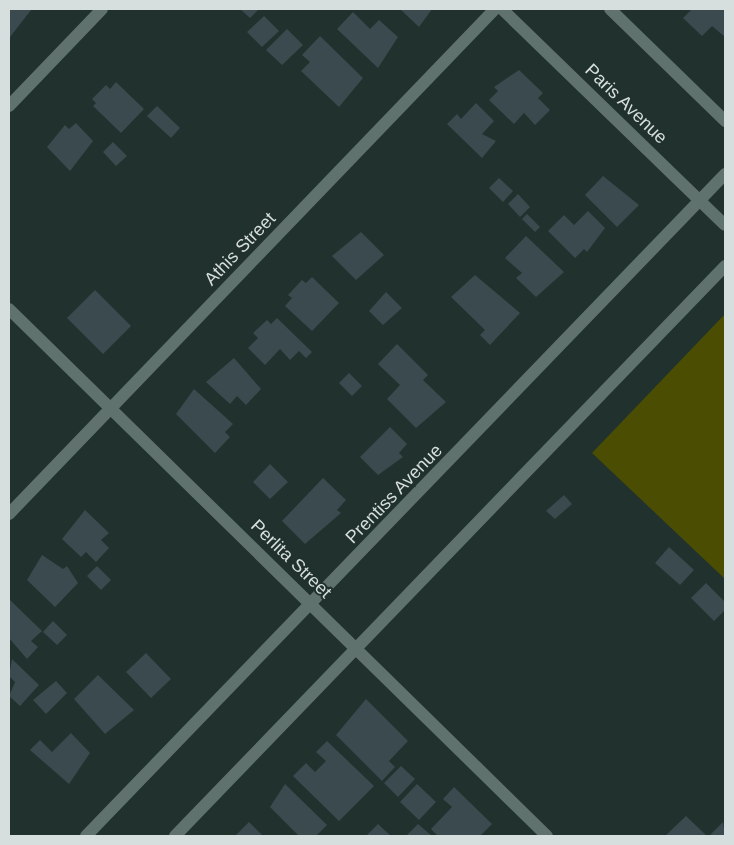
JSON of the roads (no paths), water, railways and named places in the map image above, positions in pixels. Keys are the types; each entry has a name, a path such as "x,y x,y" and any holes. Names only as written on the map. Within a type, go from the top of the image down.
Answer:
{"street":[{"path":"9,106 102,9"},
{"name":"Athis Street","path":"9,514 495,9"},
{"name":"Paris Avenue","path":"502,9 725,225"},
{"path":"610,9 725,121"},
{"name":"Prentiss Avenue","path":"86,836 725,174"},
{"path":"174,836 358,648 725,266"},
{"name":"Perlita Street","path":"9,309 358,648 547,836"}]}
